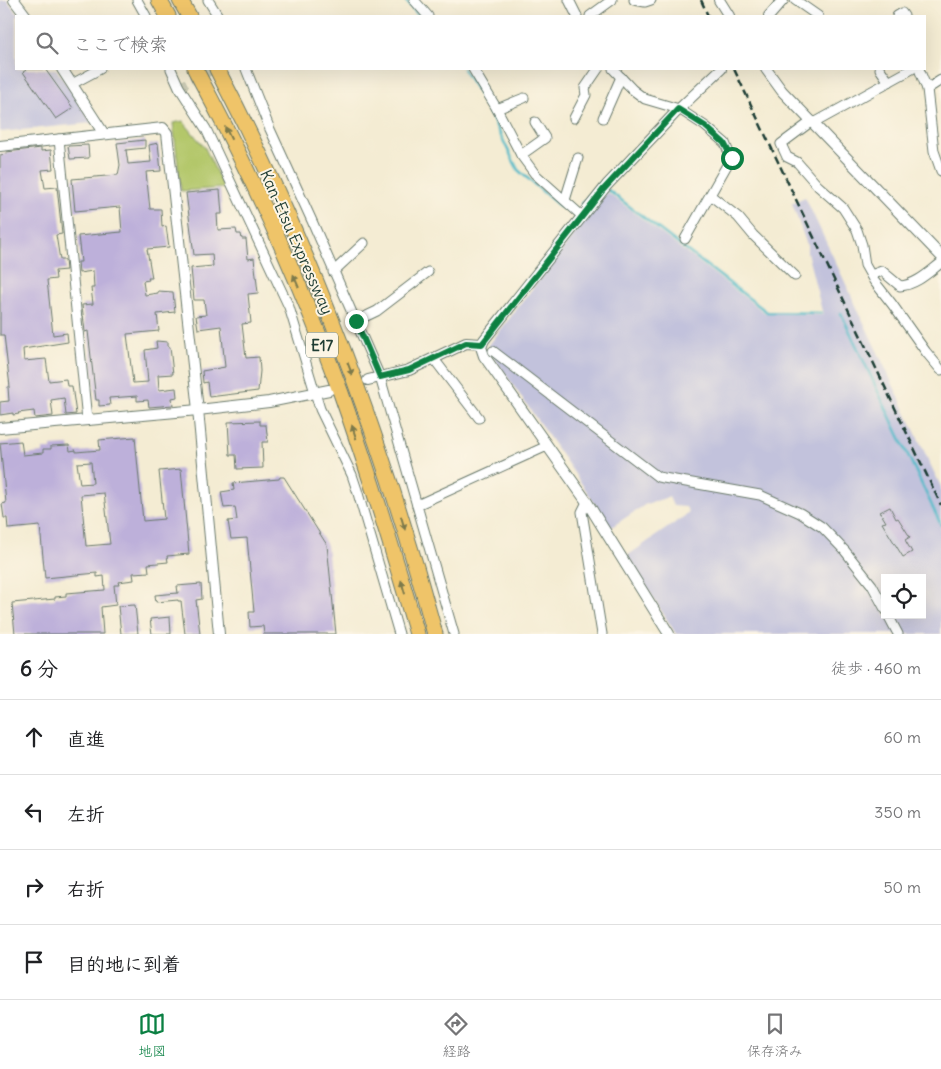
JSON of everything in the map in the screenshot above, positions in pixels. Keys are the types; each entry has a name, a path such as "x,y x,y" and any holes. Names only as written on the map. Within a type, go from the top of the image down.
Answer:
{"highway":[{"path":"159,0 167,15"},
{"path":"180,0 188,15"},
{"name":"Kan-Etsu Expressway","path":"196,70 256,189 341,393 383,521 416,634"},
{"name":"Kan-Etsu Expressway","path":"217,70 305,252 376,440 416,566 435,634"}],"street":[{"path":"14,0 25,15"},
{"path":"137,0 145,15"},
{"path":"208,0 217,15"},
{"path":"414,0 427,15"},
{"path":"569,0 576,15"},
{"path":"591,15 612,0"},
{"path":"634,0 645,2 650,0"},
{"path":"719,0 728,15"},
{"path":"770,15 783,0"},
{"path":"795,0 817,15"},
{"path":"63,70 104,134"},
{"path":"72,84 98,70"},
{"path":"172,70 206,129 289,307 320,409 358,490 399,634"},
{"path":"246,70 269,127 380,377 454,634"},
{"path":"474,70 521,155 536,174 582,216"},
{"path":"574,118 586,95 585,88 597,70"},
{"path":"614,70 633,90 645,99 678,109 705,126 724,143 732,158 685,239"},
{"path":"669,634 587,502 481,350 482,344 605,187 678,109 720,70"},
{"path":"767,70 782,91 941,256"},
{"path":"881,70 889,82"},
{"path":"910,70 813,122 781,144 787,157 797,162 818,186 843,208 857,230 866,265 871,275 941,370"},
{"path":"919,70 927,89 934,151 941,171"},
{"path":"603,118 621,77"},
{"path":"927,89 941,80"},
{"path":"497,109 524,98"},
{"path":"521,155 545,138 535,122"},
{"path":"0,146 163,128 167,133 198,410 219,634"},
{"path":"59,139 87,420"},
{"path":"565,200 578,158"},
{"path":"710,195 738,217 753,235 795,276"},
{"path":"334,272 364,243"},
{"path":"871,275 882,271 900,286 907,286 941,263"},
{"path":"356,321 377,311 428,272"},
{"path":"368,380 409,370 466,343 482,344"},
{"path":"492,351 658,477 760,495 807,517 822,527 845,551 872,585 881,602"},
{"path":"434,359 478,418"},
{"path":"0,428 269,402 329,390"},
{"path":"417,505 547,446"},
{"path":"587,502 582,512 602,634"},
{"path":"890,619 898,634"}],"shaded area":[{"path":"0,0 7,0 18,15 15,15 15,70 57,70 92,123 0,132"},
{"path":"607,192 765,313 823,315 807,252 807,245 792,203 805,197 941,487 941,634 676,634 627,556 689,513 686,507 673,506 669,497 646,504 610,528 588,493 490,352 489,345"}],"green space":[{"path":"183,121 205,148 224,188 181,191 173,123"}],"building":[{"path":"26,70 46,70 73,108 56,119 23,72"},
{"path":"145,140 145,148 126,150 128,164 151,162 149,145 158,143 161,171 146,172 150,209 161,209 162,227 166,226 169,247 147,249 152,278 143,281 145,295 158,293 158,291 173,292 175,312 157,314 159,331 127,334 133,383 148,382 145,350 157,348 156,341 168,342 173,374 158,375 159,390 176,388 177,397 172,398 173,405 149,407 148,400 137,401 137,396 109,398 110,405 99,406 99,400 96,400 88,331 85,332 82,305 93,304 91,288 94,288 93,271 79,273 78,262 81,262 78,236 122,232 120,207 75,211 72,179 118,175 120,165 117,143"},
{"path":"88,145 89,158 70,159 68,146"},
{"path":"41,148 41,151 51,150 53,169 42,170 45,188 57,187 62,234 56,235 60,260 65,260 66,270 55,271 56,279 47,280 53,335 67,333 68,342 23,349 24,361 46,359 49,381 66,379 67,386 72,386 76,414 66,415 64,398 51,400 53,416 35,418 34,411 13,415 13,413 0,415 0,402 9,401 8,387 10,387 4,335 0,335 0,155 7,154 6,152"},
{"path":"220,190 222,214 217,214 218,230 236,229 237,234 241,234 242,239 246,239 248,259 254,258 258,293 248,294 251,323 242,324 246,358 259,357 260,371 258,391 209,397 207,382 203,383 202,371 225,367 221,326 198,329 196,316 206,315 204,300 194,300 191,268 213,266 212,254 194,255 186,193"},
{"path":"260,421 260,425 266,425 268,442 262,442 263,468 237,469 236,455 230,455 228,422"},
{"path":"135,437 143,521 164,519 159,471 181,469 189,554 167,556 168,562 148,564 149,572 133,573 134,580 118,582 119,585 114,585 116,605 101,607 103,634 15,634 12,603 55,599 55,597 66,596 66,593 105,590 104,576 97,577 97,573 45,578 40,526 8,529 7,518 4,518 2,504 6,503 0,443 21,441 23,455 43,453 43,449 51,449 51,446 69,445 70,451 76,450 76,452 100,450 99,440","holes":["91,462 93,483 80,484 77,463","104,493 110,544 86,546 81,495"]},
{"path":"284,477 327,545 336,634 264,634 263,626 250,627 249,612 254,612 247,538 231,539 228,521 237,520 235,507 224,508 221,492 234,490 233,483 279,479"},
{"path":"890,507 896,519 898,518 910,537 905,540 912,552 903,557 882,523 886,522 880,512"},
{"path":"201,584 202,599 196,600 200,634 185,634 181,601 156,602 155,595 178,593 177,586"},
{"path":"135,605 138,634 121,634 118,606"},
{"path":"170,617 171,634 152,634 150,619"}],"waterway":[{"path":"405,0 418,15"},
{"path":"464,70 483,100 518,170 565,209"},
{"path":"581,205 599,184 604,187"},
{"path":"608,190 767,312 821,313"},
{"path":"841,313 941,525"}],"tunnel":[{"path":"179,87 212,70"}],"railway":[{"path":"701,0 708,15"},
{"path":"734,70 941,505"}],"route":[{"path":"356,321 380,377 409,370 466,343 482,344 603,190 678,109 705,126 724,143 732,158"}]}
